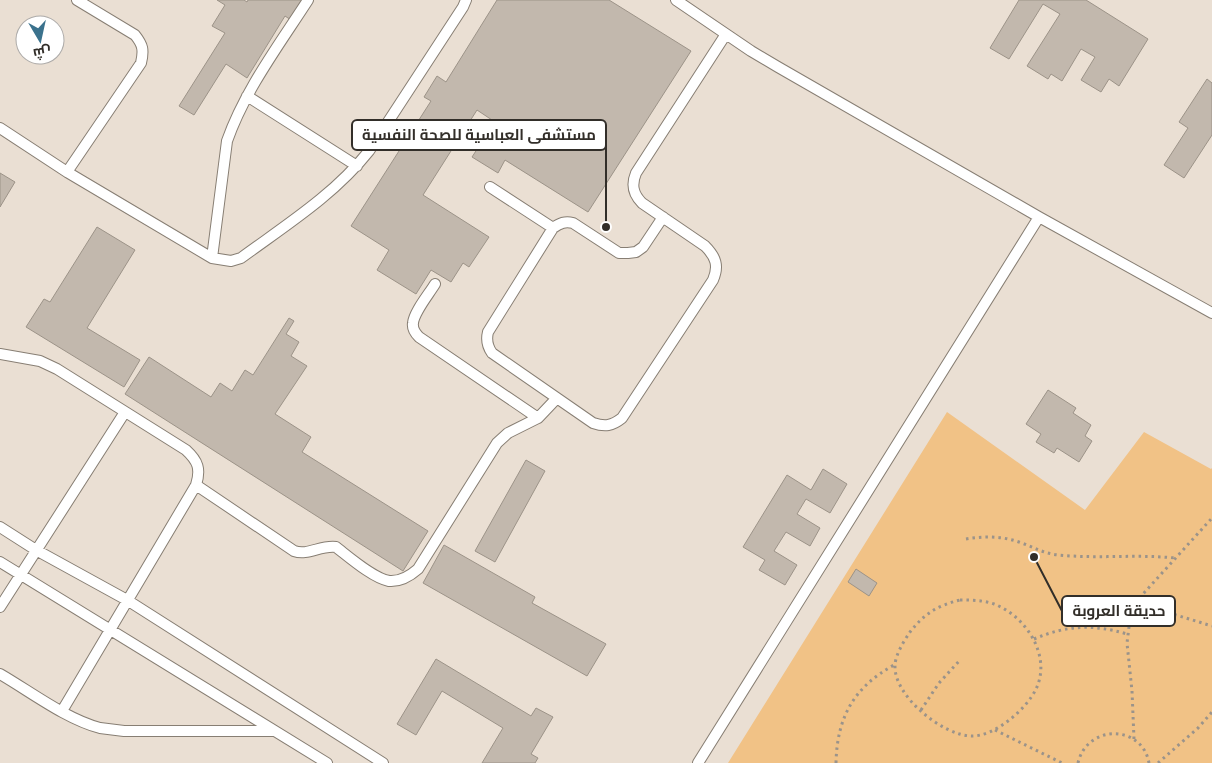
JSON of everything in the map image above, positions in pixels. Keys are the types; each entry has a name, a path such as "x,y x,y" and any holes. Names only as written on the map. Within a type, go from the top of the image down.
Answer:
{"lane":[{"path":"67,172 141,63 144,52 135,34 77,0"},
{"path":"212,258 227,141 247,96 308,0"},
{"path":"0,128 67,172 212,258 231,261 241,258 328,194 357,166 422,71 466,0"},
{"path":"676,0 778,67 1039,217 1212,313"},
{"path":"663,217 643,247 636,252 628,253 619,252 573,223 559,223 553,228 488,332 488,347 492,353 593,423 601,426 609,425 622,418 713,280 717,271 713,254 706,246 636,197 632,181 726,34"},
{"path":"247,96 357,166"},
{"path":"490,187 553,228"},
{"path":"698,763 1039,217"},
{"path":"435,284 414,317 412,324 414,332 538,418"},
{"path":"0,354 40,361 57,368 186,450 198,465 200,475 196,485 62,711"},
{"path":"196,485 300,554 328,546 336,547 377,576 389,581 400,580 410,576 418,569 502,437 538,418 557,398"},
{"path":"0,607 125,412"},
{"path":"0,527 36,550 127,600 383,763"},
{"path":"0,562 327,763"},
{"path":"0,674 62,711 92,725 124,731 275,731"}],"path":[{"path":"1134,739 1128,634 1137,603 1212,518"},
{"path":"966,539 1003,538 1017,541 1050,554 1059,555 1176,558"},
{"path":"836,763 838,738 851,702 863,687 878,674 894,664 906,638 927,613 943,604 960,600 978,600 995,604 1010,613 1034,639 1042,671 1036,691 1006,723 983,735 970,736 946,729 920,710 897,682 894,664"},
{"path":"1137,603 1212,626"},
{"path":"1034,639 1052,632 1090,626 1128,634"},
{"path":"920,710 939,683 961,659"},
{"path":"1158,763 1198,728 1212,712"},
{"path":"994,730 1062,763"},
{"path":"1078,763 1083,750 1091,741 1112,733 1123,734 1134,739 1143,747 1150,763"}],"shaded area":[{"path":"947,412 1085,510 1144,432 1212,468 1212,763 728,763"}],"building":[{"path":"217,0 244,0 247,2 248,0 307,0 294,22 285,16 247,78 226,64 194,115 179,106 225,33 212,26 225,5"},
{"path":"497,0 609,0 691,51 588,212 505,160 498,173 472,157 495,122 477,110 423,195 489,237 469,267 463,263 451,282 431,270 416,294 377,270 389,250 351,226 431,101 424,97 437,76 446,82"},
{"path":"1019,0 1086,0 1148,39 1119,86 1109,79 1101,92 1081,80 1095,57 1081,49 1062,81 1051,74 1048,79 1027,66 1060,14 1043,4 1009,59 990,48"},
{"path":"1207,79 1212,83 1212,135 1184,178 1164,165 1188,128 1179,122"},
{"path":"0,173 15,182 0,207"},
{"path":"97,227 135,250 87,328 140,360 124,387 26,327 44,299 50,302"},
{"path":"289,318 294,321 286,334 299,342 291,356 307,366 275,414 311,437 302,452 428,531 403,571 125,394 149,357 211,397 220,383 232,391 245,370 253,375"},
{"path":"1048,390 1076,408 1073,413 1091,425 1085,436 1092,441 1079,462 1057,448 1054,453 1036,442 1041,434 1026,424"},
{"path":"526,460 545,471 495,562 475,551"},
{"path":"823,469 847,484 830,513 806,499 797,514 820,528 810,546 786,532 774,551 797,565 785,585 759,570 765,560 743,547 787,475 811,490"},
{"path":"444,545 535,597 532,603 606,644 587,676 423,583"},
{"path":"856,569 877,583 869,596 848,582"},
{"path":"436,659 531,716 536,708 553,717 531,754 538,758 535,763 482,763 503,728 442,691 416,735 397,724"}],"place":[{"name":"مستشفى العباسية للصحة النفسية","path":"606,227"},
{"name":"حديقة العروبة","path":"1034,557"}]}
